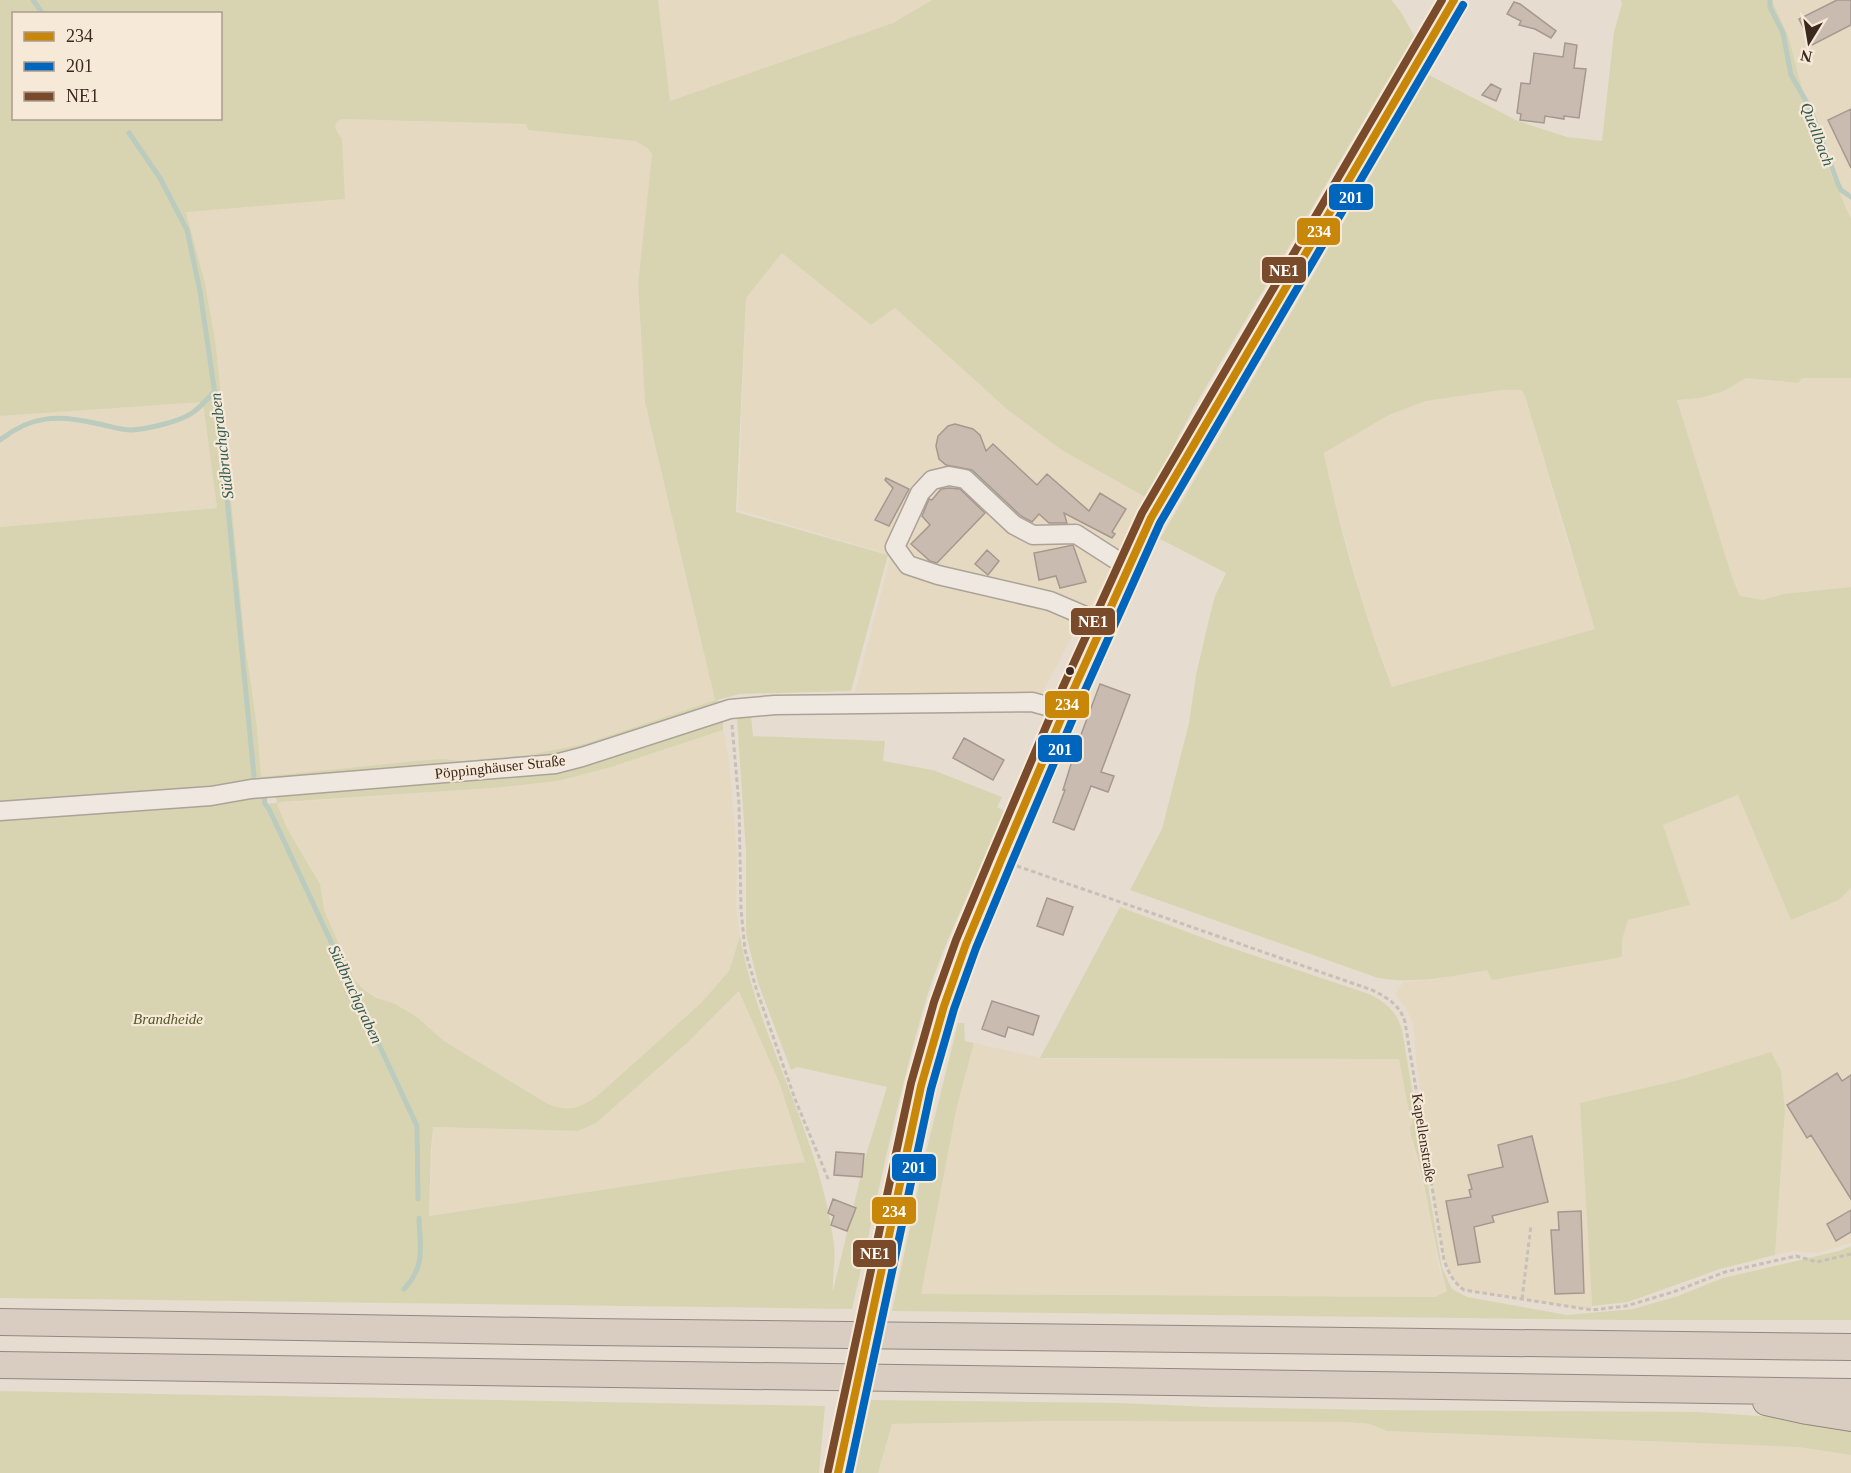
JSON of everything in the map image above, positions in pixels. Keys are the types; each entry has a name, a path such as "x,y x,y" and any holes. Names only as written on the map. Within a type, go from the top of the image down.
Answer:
{"highway":[{"path":"0,1322 577,1332 1851,1347"},
{"path":"0,1365 1851,1392"},
{"path":"1719,1391 1851,1418"}],"street":[{"path":"838,1473 921,1086 944,1006 966,944 1001,860 1151,518 1454,0"},
{"path":"1104,624 1050,601 938,575 908,565 896,547 920,493 932,480 949,476 965,479 1014,525 1033,535 1076,534 1129,568"},
{"name":"Pöppinghäuser Straße","path":"0,811 211,796 251,789 555,764 730,709 775,705 1032,702 1065,711"}],"path":[{"path":"730,709 739,804 741,909 746,950 756,988 795,1099 829,1181"},
{"name":"Kapellenstraße","path":"1001,860 1358,985 1389,999 1402,1012 1405,1022 1444,1260 1457,1285 1470,1292 1592,1310 1626,1306 1745,1267 1796,1256 1817,1262 1851,1254"},
{"path":"1522,1299 1531,1225"}],"shaded area":[{"path":"658,0 932,0 893,23 669,101"},
{"path":"1772,0 1851,0 1851,219 1826,162 1799,78 1789,38"},
{"path":"342,119 521,123 527,124 528,130 635,141 646,147 652,155 638,284 645,402 715,700 584,744 528,755 460,761 415,761 261,778 216,346 205,283 186,211 303,202 342,138 336,132 335,127 336,123"},
{"path":"783,252 871,325 895,308 1008,410 1063,451 1147,498 1042,694 855,692 891,555 738,510 746,298"},
{"path":"1746,378 1798,383 1802,378 1851,378 1851,587 1783,594 1763,600 1740,596 1732,577 1677,400 1701,398 1724,391"},
{"path":"1502,390 1521,390 1525,396 1596,629 1392,687 1362,601 1330,484 1324,453 1389,415 1426,401"},
{"path":"203,402 205,406 217,508 0,527 0,416"},
{"path":"723,730 729,759 737,853 736,905 740,936 729,971 701,1003 596,1097 577,1108 564,1110 548,1104 444,1041 417,1017 364,990 354,980 324,910 315,875 287,828 277,803 493,788 558,781"},
{"path":"1739,795 1791,920 1839,900 1851,888 1851,1243 1818,1253 1793,1251 1775,1255 1785,1110 1781,1071 1683,1079 1580,1103 1592,1310 1464,1290 1457,1285 1444,1260 1418,1106 1423,1104 1413,1023 1395,994 1403,982 1430,980 1487,970 1622,956 1622,940 1628,920 1663,825"},
{"path":"740,991 779,1082 805,1162 740,1169 429,1216 433,1127 578,1131 596,1123 687,1043"},
{"path":"974,1043 1046,1059 1400,1059 1409,1112 1413,1119 1410,1128 1411,1136 1428,1206 1438,1264 1447,1292 1435,1297 920,1294 957,1106"},
{"path":"1056,1421 1345,1422 1370,1424 1387,1431 1798,1447 1851,1455 1851,1473 878,1473 892,1424"}],"green space":[{"name":"Brandheide","path":"0,0 658,0 670,101 893,23 932,0 1391,0 1401,12 1416,39 1386,83 1193,409 1147,498 1063,451 1008,410 895,308 871,325 782,253 746,298 736,512 888,555 851,691 740,694 717,700 721,702 719,707 576,755 262,783 265,804 277,803 275,790 543,770 723,718 723,730 611,767 558,781 277,804 287,828 320,884 324,910 354,979 364,990 417,1017 444,1041 548,1104 573,1108 596,1097 701,1003 729,971 740,936 761,1014 804,1128 827,1205 834,1251 833,1291 865,1158 887,1087 797,1067 791,1070 758,983 746,934 746,853 737,718 751,715 753,736 885,741 883,761 933,770 1002,797 997,807 1004,811 943,952 926,1000 896,1115 852,1309 0,1298 0,527 217,508 203,402 0,416","holes":["342,119 526,124 528,130 635,141 646,147 652,154 638,284 645,402 715,700 584,744 528,755 460,761 443,759 415,761 261,777 245,642 216,346 205,283 186,212 345,199 342,138 336,128 337,123","739,991 779,1082 805,1162 740,1169 429,1216 433,1127 578,1131 596,1123 687,1043"]},
{"path":"1621,0 1772,0 1789,38 1799,78 1826,162 1851,219 1851,378 1802,378 1798,383 1746,378 1724,391 1701,398 1677,400 1732,577 1740,596 1763,600 1783,594 1851,587 1851,888 1839,900 1791,920 1738,795 1663,825 1690,905 1628,920 1622,940 1622,957 1492,980 1487,970 1420,980 1378,978 1130,890 1162,829 1189,723 1196,675 1210,615 1215,596 1226,573 1160,539 1429,75 1518,121 1567,137 1602,141 1614,32 1622,4","holes":["1502,390 1521,390 1525,396 1595,629 1392,687 1353,571 1324,453 1389,415 1426,401"]},
{"path":"1120,907 1217,943 1369,994 1390,1008 1402,1030 1442,1268 1452,1289 1467,1297 1567,1315 1633,1309 1678,1296 1723,1278 1839,1251 1851,1246 1851,1320 1626,1320 892,1311 925,1156 958,1023 964,1023 965,1041 974,1043 957,1106 921,1294 1435,1297 1447,1291 1437,1253 1422,1175 1411,1136 1410,1128 1413,1119 1409,1112 1399,1059 1040,1058"},
{"path":"1771,1052 1781,1071 1785,1110 1775,1255 1720,1269 1628,1302 1592,1306 1580,1103 1683,1079"},
{"path":"0,1391 825,1406 819,1473 0,1473"},
{"path":"871,1400 1121,1403 1378,1410 1698,1412 1806,1419 1851,1426 1851,1455 1798,1447 1387,1431 1370,1424 1345,1422 1056,1421 892,1424 878,1473 854,1473"}],"building":[{"path":"1837,0 1851,0 1851,25 1812,45 1799,19"},
{"path":"1514,2 1556,31 1551,38 1535,29 1519,25 1521,21 1507,14"},
{"path":"1565,43 1577,45 1574,68 1586,69 1579,118 1564,116 1564,119 1545,116 1544,123 1520,120 1521,114 1517,113 1521,83 1530,84 1534,53 1563,57"},
{"path":"1491,84 1501,89 1496,101 1482,95"},
{"path":"1851,109 1851,168 1828,120"},
{"path":"955,424 973,429 980,435 986,451 993,444 1037,485 1047,474 1089,511 1100,493 1126,509 1112,532 1115,534 1112,538 1064,513 1067,523 1049,523 1039,514 1032,522 1021,516 972,470 946,465 939,459 936,446 938,436 948,426"},
{"path":"886,478 909,489 889,526 875,520 893,488 885,480"},
{"path":"941,489 960,489 985,513 937,563 930,561 911,544 930,525 922,516 929,499 932,500"},
{"path":"1073,545 1086,582 1060,588 1056,576 1039,580 1034,553"},
{"path":"987,550 999,561 988,575 975,564"},
{"path":"1100,684 1130,695 1101,772 1114,776 1108,792 1091,786 1074,830 1053,822 1065,790 1063,790 1076,748"},
{"path":"964,738 1004,760 993,780 953,758"},
{"path":"1047,898 1073,907 1063,935 1037,926"},
{"path":"992,1001 1039,1016 1033,1035 1008,1027 1005,1037 982,1029"},
{"path":"1837,1073 1842,1081 1851,1075 1851,1199 1811,1135 1807,1138 1787,1105"},
{"path":"1532,1136 1548,1202 1492,1216 1494,1222 1474,1227 1480,1262 1458,1265 1446,1201 1471,1197 1469,1190 1472,1189 1468,1175 1503,1167 1498,1145"},
{"path":"836,1152 864,1154 862,1177 834,1175"},
{"path":"833,1199 856,1208 847,1231 831,1225 834,1216 828,1213"},
{"path":"1851,1210 1851,1232 1836,1241 1827,1224"},
{"path":"1581,1211 1584,1293 1555,1294 1551,1230 1559,1230 1558,1212"}],"waterway":[{"name":"Südbruchgraben","path":"33,0 42,12"},
{"name":"Quellbach","path":"1770,0 1770,7 1783,33 1791,75 1810,108 1838,184 1841,190 1851,197"},
{"name":"Südbruchgraben","path":"129,133 160,178 187,230 200,291 221,436 254,776"},
{"path":"0,440 24,425 47,419 72,419 127,430 154,427 192,413 215,391"},
{"name":"Südbruchgraben","path":"264,796 265,804 417,1126 418,1199"},
{"name":"Südbruchgraben","path":"404,1289 411,1281 419,1264 419,1218"}],"transit line":[{"name":"NE1","path":"828,1471 911,1083 934,1002 956,940 991,856 1062,689 1142,513 1442,0"},
{"name":"234","path":"838,1473 921,1086 944,1006 966,944 1001,860 1072,693 1151,518 1454,0"},
{"name":"201","path":"849,1473 931,1089 954,1009 976,948 1011,864 1082,697 1160,523 1463,5"}]}
